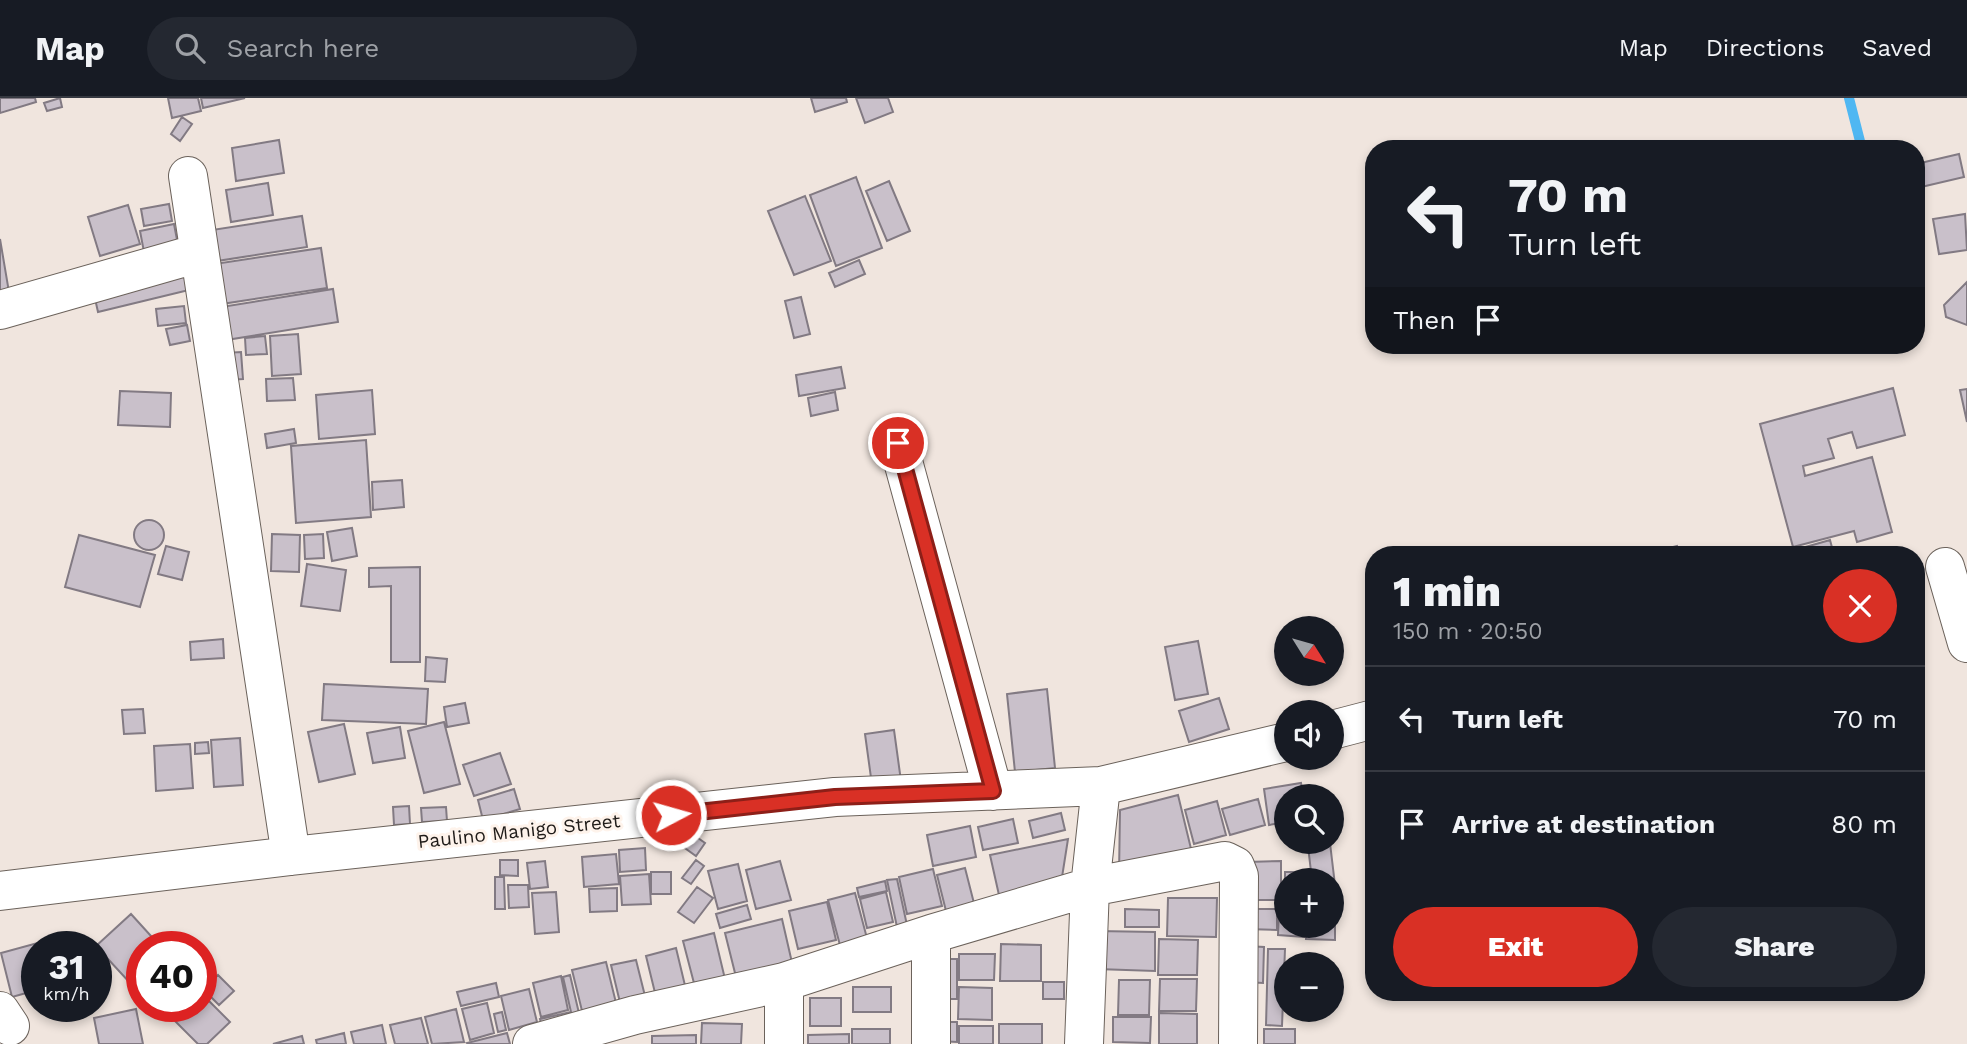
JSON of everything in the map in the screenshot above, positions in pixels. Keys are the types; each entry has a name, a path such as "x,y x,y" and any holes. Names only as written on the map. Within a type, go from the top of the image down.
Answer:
{"street":[{"path":"188,176 291,856"},
{"path":"0,310 199,253"},
{"path":"898,443 993,791"},
{"path":"1943,568 1967,643"},
{"path":"1344,727 1365,721"},
{"name":"Paulino Manigo Street","path":"0,891 291,856 835,797 1101,786 1274,745"},
{"path":"1084,1044 1090,887 1101,786"},
{"path":"532,1044 634,1030 931,934 1090,887 1225,861 1234,866 1239,876 1238,1044"},
{"path":"931,934 931,1044"},
{"path":"784,982 784,1044"}],"building":[{"path":"0,98 35,98 36,102 0,113"},
{"path":"60,98 62,107 47,111 44,103"},
{"path":"168,98 198,98 201,111 172,118"},
{"path":"201,98 245,98 203,108"},
{"path":"811,98 846,98 847,102 815,112"},
{"path":"856,98 888,98 893,112 865,123"},
{"path":"182,117 192,124 180,141 171,134"},
{"path":"279,140 284,173 236,181 232,148"},
{"path":"1959,154 1964,177 1925,186 1925,162"},
{"path":"856,177 882,248 836,266 810,195"},
{"path":"889,181 910,231 887,241 866,191"},
{"path":"268,183 273,215 231,222 226,190"},
{"path":"805,196 831,261 794,275 768,211"},
{"path":"169,204 172,221 144,226 141,209"},
{"path":"128,205 140,244 100,256 88,217"},
{"path":"1965,214 1967,250 1939,254 1933,219"},
{"path":"302,216 307,247 217,261 212,230"},
{"path":"174,224 178,245 144,252 140,231"},
{"path":"0,239 9,292 0,293"},
{"path":"321,248 327,288 215,305 208,265"},
{"path":"859,260 865,274 835,287 829,273"},
{"path":"187,262 193,289 98,312 92,285"},
{"path":"1967,282 1967,325 1946,317 1944,305"},
{"path":"333,289 338,322 220,341 215,308"},
{"path":"801,297 810,334 794,338 785,301"},
{"path":"184,306 186,323 158,326 156,309"},
{"path":"187,325 190,341 170,345 166,329"},
{"path":"298,334 301,374 272,376 270,336"},
{"path":"265,336 267,354 246,355 245,338"},
{"path":"241,352 243,379 227,380 225,353"},
{"path":"841,367 845,388 799,396 796,375"},
{"path":"293,378 295,400 267,401 266,379"},
{"path":"1893,388 1905,435 1857,448 1852,432 1828,439 1834,458 1803,466 1805,476 1872,457 1892,532 1857,542 1854,531 1793,546 1760,424"},
{"path":"1967,389 1967,422 1960,390"},
{"path":"372,390 375,434 319,439 316,395"},
{"path":"120,391 171,393 170,427 118,425"},
{"path":"835,392 838,410 811,416 808,398"},
{"path":"294,429 296,443 267,448 265,434"},
{"path":"366,440 371,517 296,523 291,446"},
{"path":"402,480 404,507 373,510 372,482"},
{"path":"149,520 160,524 164,535 160,546 149,550 138,546 134,535 138,524"},
{"path":"352,528 357,556 332,561 327,532"},
{"path":"272,534 300,535 299,572 271,571"},
{"path":"323,534 324,558 305,559 304,535"},
{"path":"79,535 155,555 140,607 65,587"},
{"path":"1830,540 1832,546 1809,546"},
{"path":"166,546 189,552 182,580 158,574"},
{"path":"307,564 346,570 340,611 301,606"},
{"path":"420,567 420,662 391,662 391,586 369,587 369,568"},
{"path":"223,639 224,658 191,660 190,642"},
{"path":"1198,641 1208,694 1175,700 1165,647"},
{"path":"426,657 447,659 445,682 425,681"},
{"path":"324,684 428,689 426,724 322,720"},
{"path":"1047,689 1055,768 1015,772 1007,694"},
{"path":"1219,698 1229,729 1189,742 1179,711"},
{"path":"465,703 469,723 447,727 444,707"},
{"path":"143,709 145,733 124,734 122,710"},
{"path":"444,722 460,784 424,793 408,731"},
{"path":"344,724 355,774 319,782 308,732"},
{"path":"400,727 405,758 373,763 367,733"},
{"path":"894,730 901,781 872,785 865,734"},
{"path":"240,738 243,785 214,787 211,740"},
{"path":"208,742 209,753 195,754 195,743"},
{"path":"190,744 193,788 156,791 154,746"},
{"path":"500,753 511,784 474,796 463,765"},
{"path":"1274,787 1274,824 1269,825 1264,789"},
{"path":"514,789 520,809 483,820 478,800"},
{"path":"1178,795 1193,857 1119,876 1120,810"},
{"path":"1258,799 1265,825 1230,835 1222,809"},
{"path":"1217,801 1226,835 1194,844 1185,810"},
{"path":"409,806 410,824 394,825 393,807"},
{"path":"446,807 447,821 422,822 421,808"},
{"path":"1061,813 1065,830 1033,838 1029,821"},
{"path":"1013,819 1018,843 983,850 978,827"},
{"path":"970,826 976,857 933,866 927,835"},
{"path":"691,833 705,843 696,856 682,846"},
{"path":"1068,839 1060,890 1001,904 990,855"},
{"path":"645,848 646,870 620,872 619,850"},
{"path":"616,854 619,884 584,887 582,857"},
{"path":"1309,854 1331,854 1333,868 1311,868"},
{"path":"500,860 518,860 518,876 500,875"},
{"path":"696,860 704,866 691,884 682,878"},
{"path":"545,861 548,887 530,889 527,863"},
{"path":"780,861 791,900 756,909 746,870"},
{"path":"1281,861 1281,868 1274,868 1274,900 1247,900 1247,862"},
{"path":"738,864 747,901 718,909 708,871"},
{"path":"965,868 977,915 949,923 937,875"},
{"path":"933,869 942,906 907,914 899,877"},
{"path":"651,872 671,872 671,894 651,894"},
{"path":"649,874 651,904 622,905 620,876"},
{"path":"495,877 504,877 505,909 495,909"},
{"path":"897,879 910,939 900,941 887,880"},
{"path":"885,881 887,891 859,897 857,888"},
{"path":"508,885 528,885 529,907 509,908"},
{"path":"697,887 713,898 694,923 678,912"},
{"path":"617,888 617,911 590,912 589,889"},
{"path":"556,892 559,932 535,934 532,893"},
{"path":"886,892 893,922 867,928 860,899"},
{"path":"855,893 868,942 841,949 828,900"},
{"path":"1168,898 1217,898 1216,937 1167,936"},
{"path":"827,902 836,940 798,949 789,911"},
{"path":"747,905 751,919 720,928 716,914"},
{"path":"1125,909 1159,910 1159,927 1125,927"},
{"path":"1247,909 1274,909 1274,930 1246,929"},
{"path":"131,914 146,931 126,931 126,979 112,963 112,931"},
{"path":"782,919 793,967 737,981 725,933"},
{"path":"1097,931 1155,932 1155,971 1097,969"},
{"path":"714,933 725,979 695,987 683,941"},
{"path":"1335,938 1335,940 1306,939"},
{"path":"1159,939 1198,940 1197,975 1158,975"},
{"path":"1001,944 1041,945 1041,981 1000,981"},
{"path":"1245,946 1264,947 1263,983 1245,982"},
{"path":"21,948 21,994 12,997 1,953"},
{"path":"676,948 688,998 658,1005 646,956"},
{"path":"1268,949 1285,949 1285,952 1274,952 1274,1022 1282,1022 1282,1026 1266,1025"},
{"path":"959,954 995,954 994,980 959,980"},
{"path":"938,959 957,959 957,999 937,999"},
{"path":"636,960 648,1008 623,1015 611,965"},
{"path":"606,962 618,1011 584,1019 572,970"},
{"path":"570,975 582,1026 544,1035 540,1019 571,1012 563,977"},
{"path":"217,976 234,991 219,1005 217,1003"},
{"path":"561,976 568,1010 541,1017 533,983"},
{"path":"1160,979 1197,979 1196,1011 1159,1011"},
{"path":"1119,980 1150,980 1149,1015 1118,1015"},
{"path":"1043,982 1064,982 1064,999 1043,999"},
{"path":"496,983 499,997 461,1006 457,992"},
{"path":"853,987 891,987 891,1012 853,1012"},
{"path":"959,987 992,988 992,1020 958,1019"},
{"path":"529,989 537,1022 509,1030 501,996"},
{"path":"810,998 841,998 841,1026 810,1026"},
{"path":"487,1003 494,1033 470,1040 462,1009"},
{"path":"217,1009 230,1022 207,1044 198,1044 176,1022 217,1022"},
{"path":"456,1009 464,1042 432,1044 425,1017"},
{"path":"126,1011 126,1022 139,1022 143,1044 99,1044 95,1022 112,1022 112,1014"},
{"path":"502,1012 506,1030 498,1032 494,1014"},
{"path":"1159,1013 1197,1014 1197,1044 1159,1044"},
{"path":"1113,1017 1151,1017 1150,1043 1113,1042"},
{"path":"421,1018 428,1044 395,1044 390,1025"},
{"path":"938,1022 957,1022 957,1042 938,1041"},
{"path":"702,1023 742,1024 741,1044 701,1044"},
{"path":"999,1024 1042,1024 1042,1044 999,1044"},
{"path":"382,1025 386,1044 354,1044 351,1032"},
{"path":"959,1026 993,1026 993,1044 959,1044"},
{"path":"852,1029 890,1029 890,1044 852,1044"},
{"path":"1264,1029 1295,1029 1295,1044 1264,1044"},
{"path":"344,1033 346,1044 317,1044 316,1040"},
{"path":"507,1033 510,1044 467,1043"},
{"path":"849,1034 849,1044 808,1044 808,1035"},
{"path":"696,1035 696,1044 652,1044 652,1036"},
{"path":"302,1036 304,1044 273,1044"}],"waterway":[{"path":"1849,98 1860,140"}],"route":[{"path":"671,815 835,797 993,791 898,443"}]}
